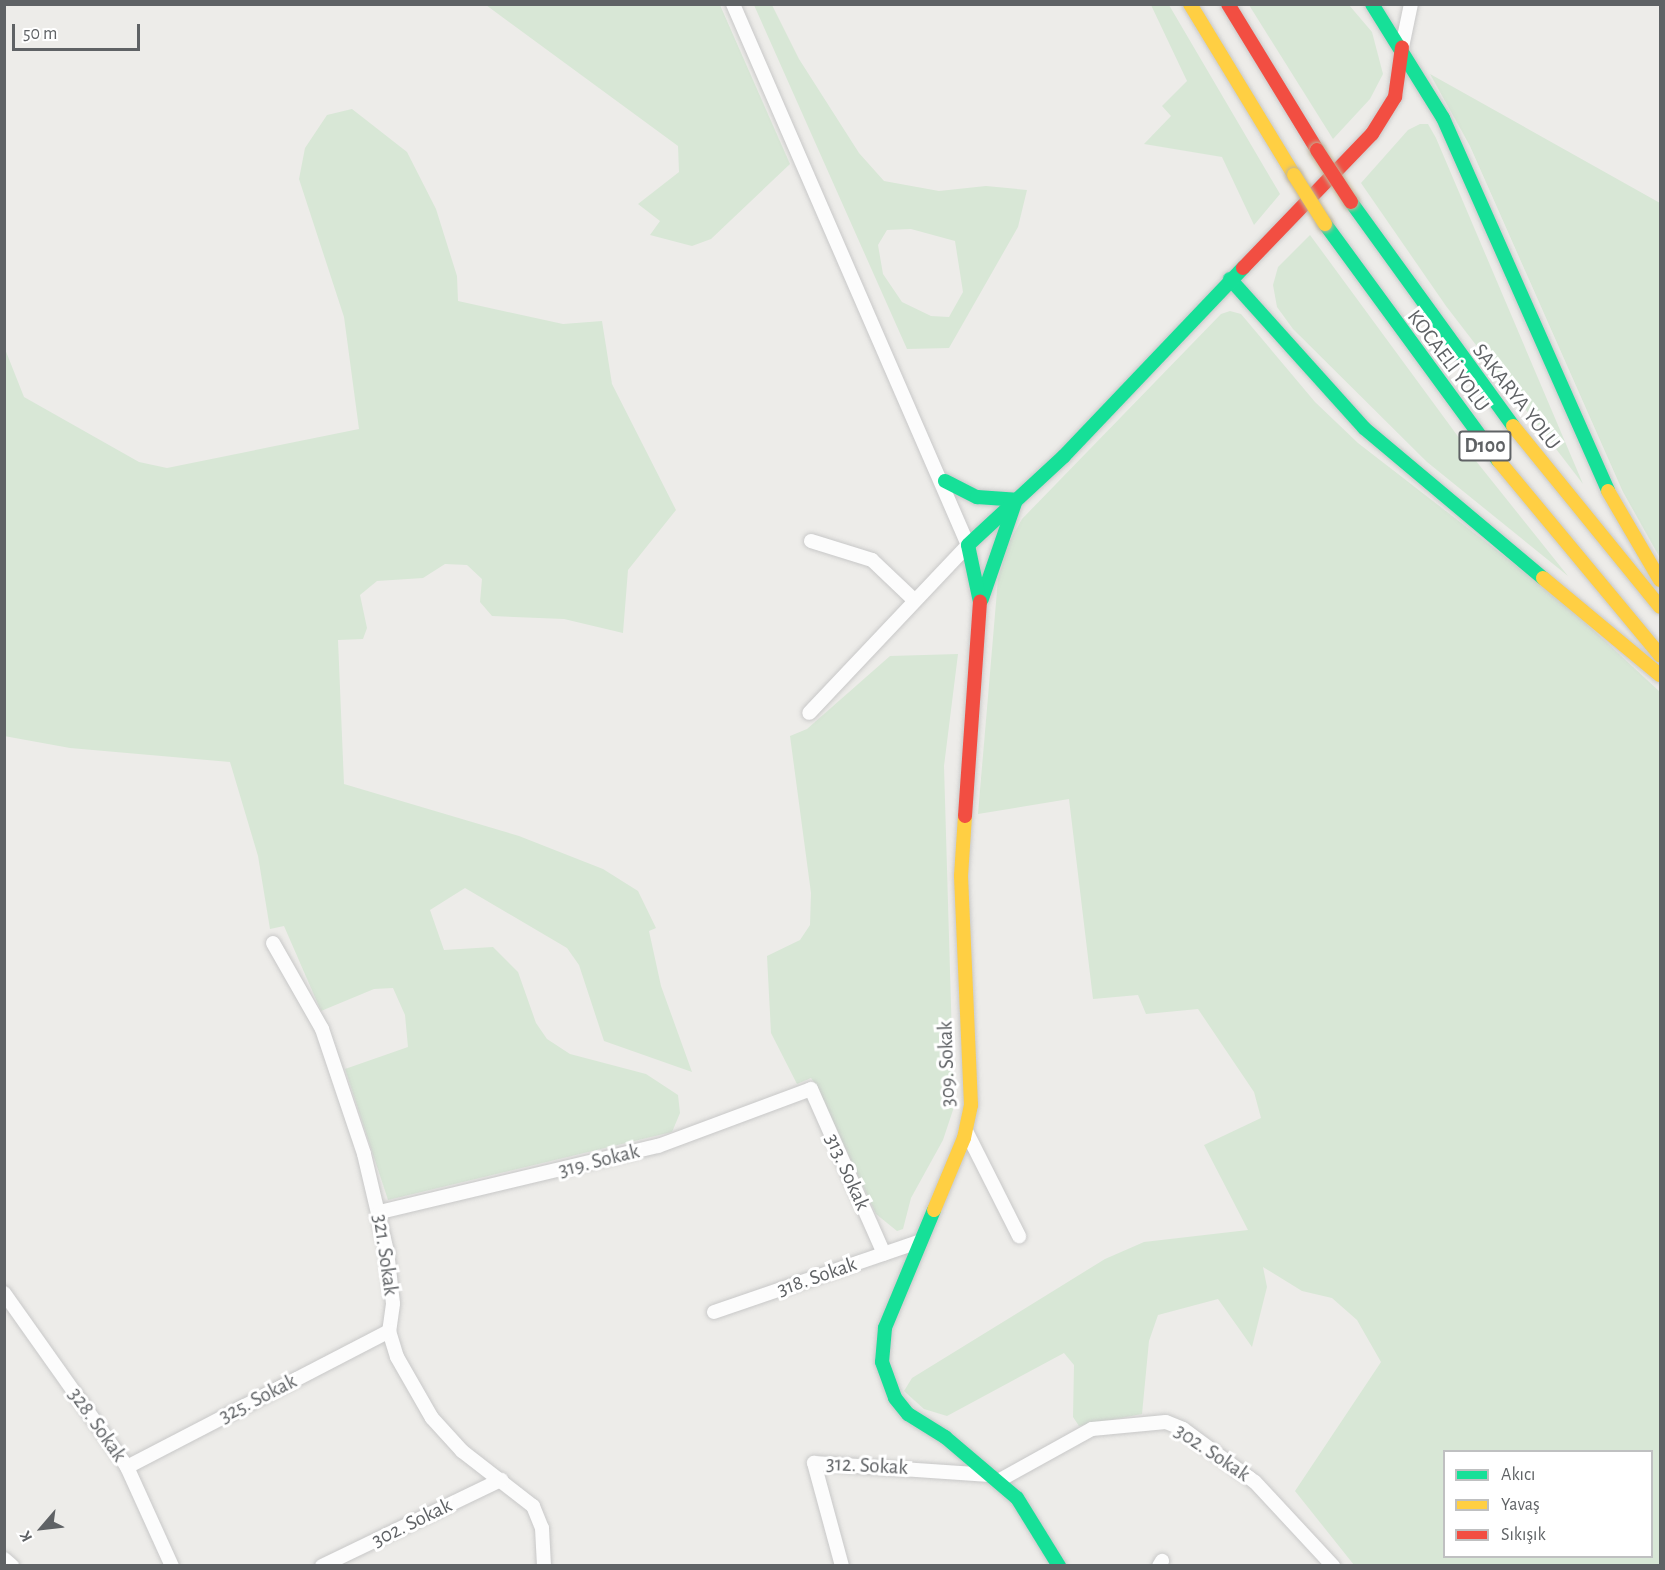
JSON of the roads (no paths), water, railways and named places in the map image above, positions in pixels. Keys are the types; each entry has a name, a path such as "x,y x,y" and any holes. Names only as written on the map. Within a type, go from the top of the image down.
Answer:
{"main road":[{"name":"KOCAELİ YOLU","path":"1190,4 1325,224 1489,450 1660,655"},
{"name":"SAKARYA YOLU","path":"1228,4 1351,202 1512,426 1660,607"},
{"path":"1372,4 1402,47 1471,176 1593,466 1660,579"},
{"path":"968,545 1016,500 1386,116 1402,47"},
{"path":"1230,279 1364,428 1660,675"},
{"path":"945,482 977,497 1016,500"},
{"path":"980,604 1016,500"},
{"name":"309. Sokak","path":"968,545 980,604 961,876 971,1086 966,1131 885,1328 886,1379 908,1414 994,1478 1035,1518 1059,1566"}],"street":[{"path":"734,4 945,482 968,545 809,713"},
{"path":"1402,47 1411,4"},
{"path":"811,541 872,560 915,601"},
{"name":"321. Sokak","path":"273,943 322,1029 380,1212 392,1283 389,1331 397,1357 432,1418 469,1456 523,1495 540,1518 544,1566"},
{"name":"319. Sokak","path":"380,1212 658,1146 811,1089"},
{"name":"313. Sokak","path":"811,1089 884,1254"},
{"path":"966,1131 1019,1236"},
{"name":"318. Sokak","path":"714,1312 919,1242"},
{"name":"328. Sokak","path":"4,1293 127,1467 172,1566"},
{"name":"325. Sokak","path":"127,1467 389,1331"},
{"name":"302. Sokak","path":"994,1478 1092,1429 1166,1422 1183,1429 1255,1482 1333,1566"},
{"name":"312. Sokak","path":"842,1566 823,1510 814,1463 994,1478"},
{"name":"302. Sokak","path":"322,1566 501,1480"},
{"path":"4,1559 12,1566"}]}
